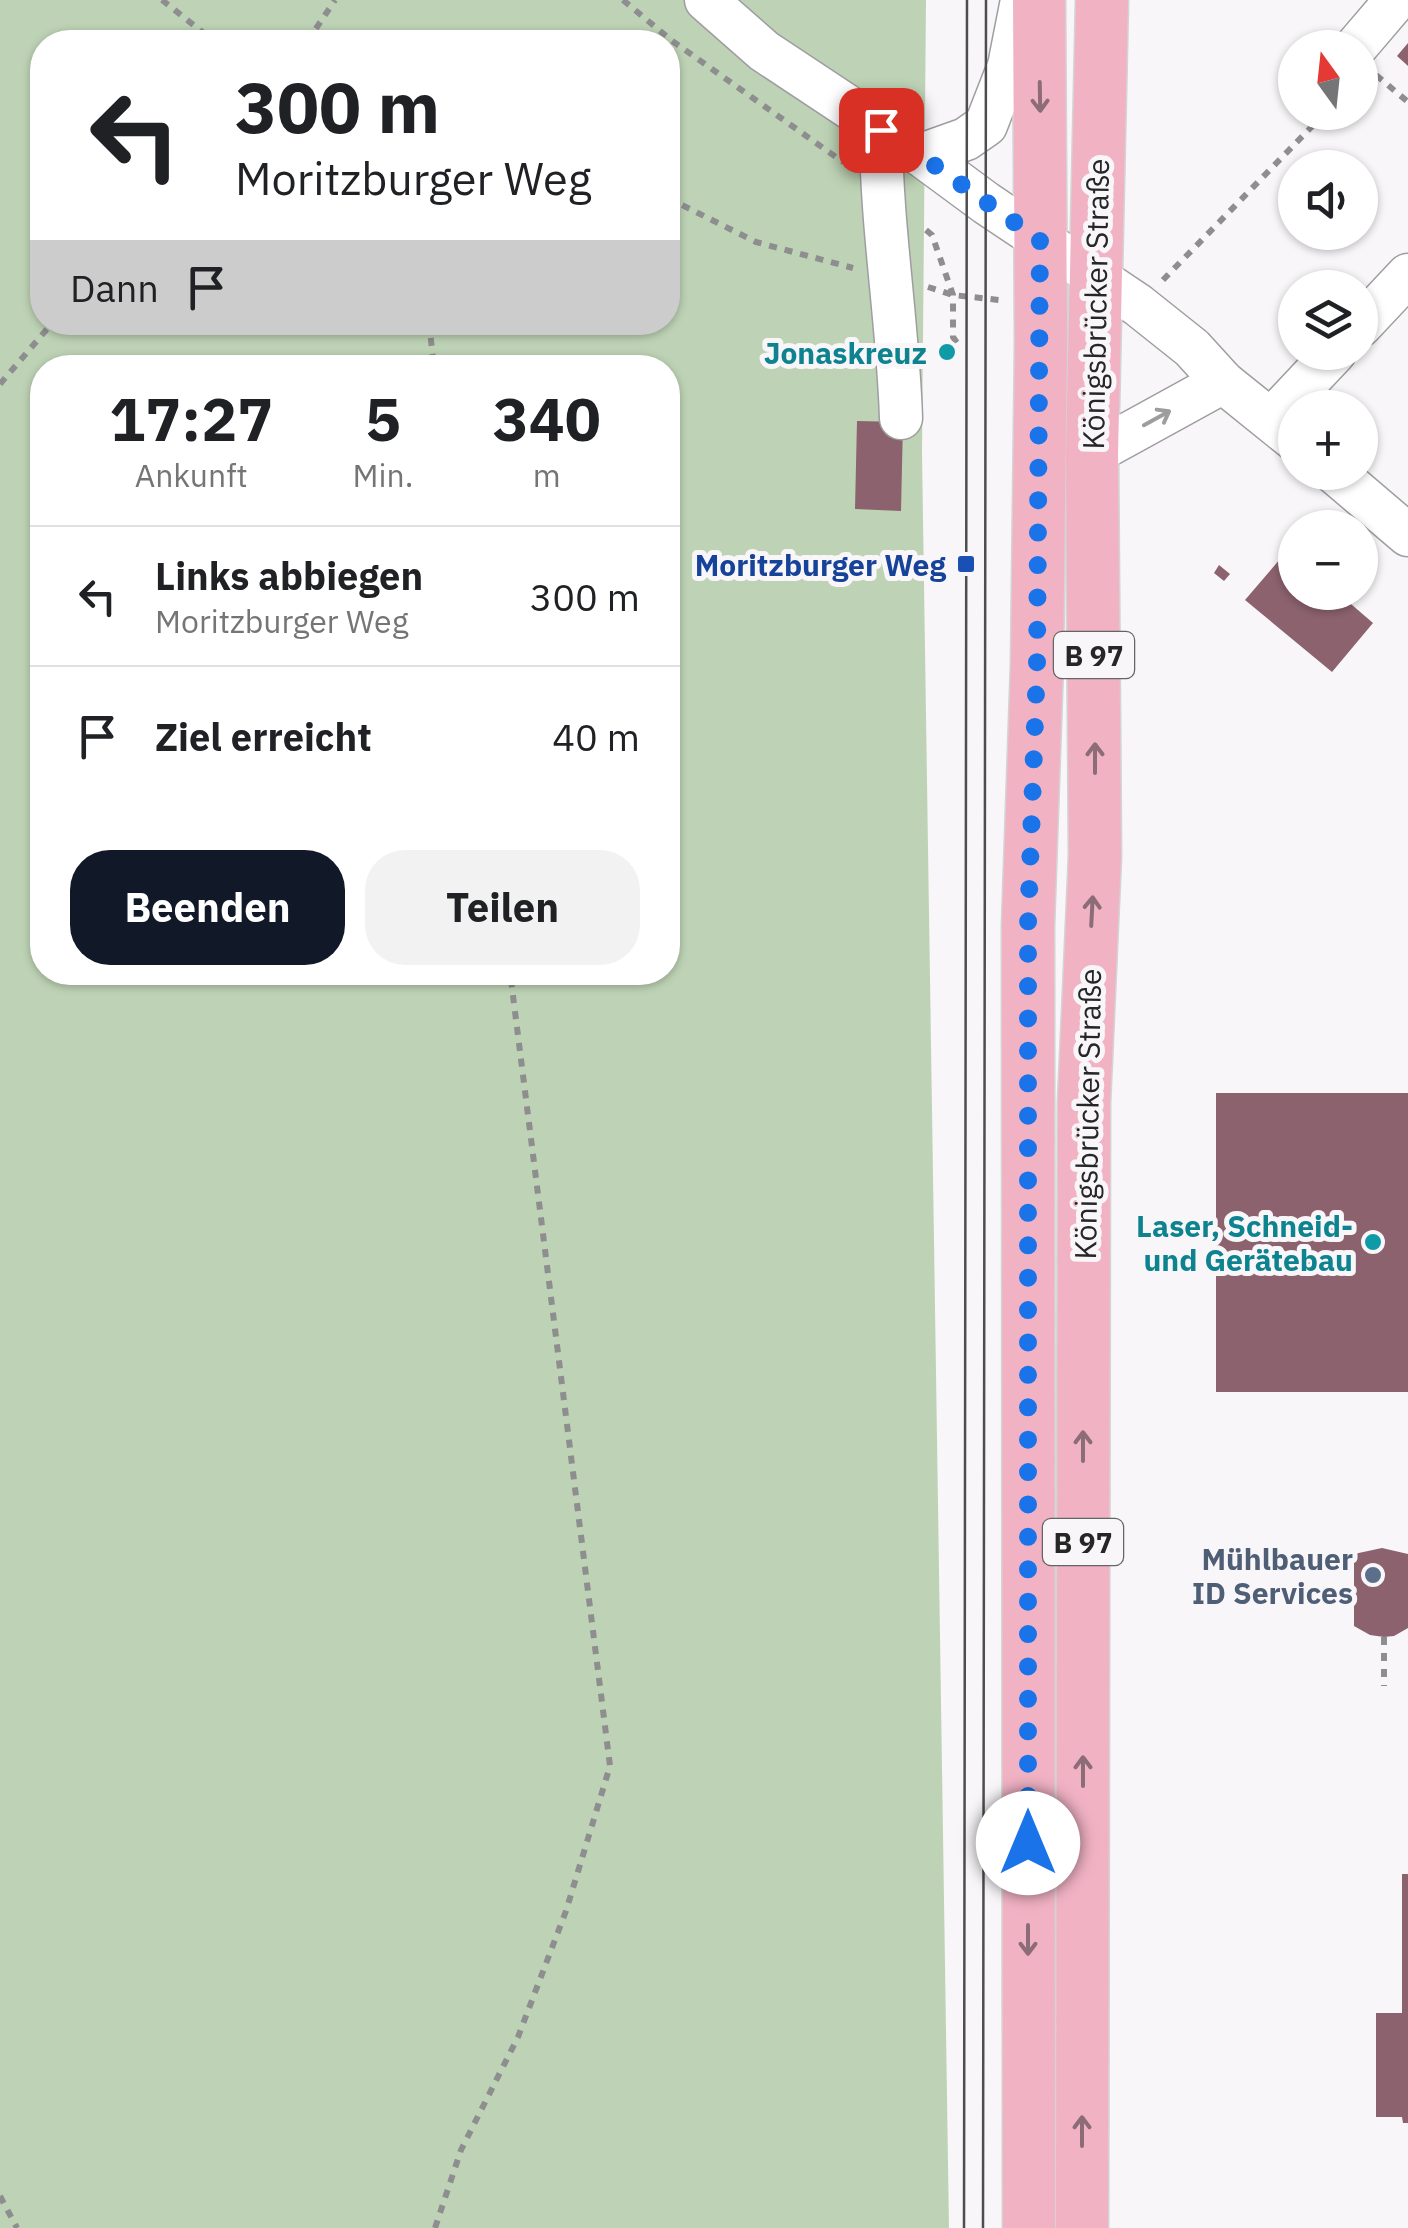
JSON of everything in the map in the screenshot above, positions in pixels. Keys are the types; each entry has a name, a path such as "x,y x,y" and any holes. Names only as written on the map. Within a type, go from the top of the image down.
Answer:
{"main road":[{"name":"Königsbrücker Straße","path":"1028,2228 1028,925 1037,664 1039,0"},
{"name":"Königsbrücker Straße","path":"1082,2228 1084,1103 1095,856 1092,454 1102,0"}],"street":[{"path":"706,0 764,51 922,154 967,190 1138,305 1192,348 1222,382 1278,426"},
{"path":"922,154 966,139 986,125 1008,66 1022,0"},
{"path":"1378,32 1396,0"},
{"path":"881,130 881,188 901,418"},
{"path":"1378,307 1408,275"},
{"path":"1092,454 1222,382"},
{"path":"1355,490 1408,535"}],"path":[{"path":"162,0 200,30"},
{"path":"315,30 335,0"},
{"path":"622,0 658,30"},
{"path":"680,47 881,188"},
{"path":"1378,73 1408,102"},
{"path":"1138,305 1308,130"},
{"path":"680,204 756,242 953,295 998,300"},
{"path":"953,295 953,337 960,347"},
{"path":"0,384 42,335"},
{"path":"435,2228 461,2150 518,2037 566,1911 610,1766 512,985"},
{"path":"1384,1637 1384,1686"},
{"path":"0,2196 17,2228"}],"green space":[{"path":"0,0 926,0 922,452 949,2228 0,2228"}],"building":[{"path":"1408,43 1408,66 1397,56"},
{"path":"857,421 903,422 901,511 855,509"},
{"path":"1278,562 1278,610 1358,610 1373,623 1332,672 1245,600"},
{"path":"1219,565 1230,574 1224,581 1214,573"},
{"path":"1216,1093 1408,1093 1408,1392 1216,1392"},
{"path":"1382,1548 1408,1554 1408,1628 1384,1637 1354,1626 1354,1554"},
{"path":"1402,1874 1408,1874 1408,2123 1403,2123 1402,2117 1376,2117 1376,2013 1402,2013"}],"tram line":[{"path":"964,2228 967,0"},
{"path":"983,2228 986,0"}],"place":[{"name":"Jonaskreuz","path":"947,352"},
{"name":"Moritzburger Weg","path":"966,564"},
{"name":"Laser, Schneid- und Gerätebau","path":"1373,1242"},
{"name":"Mühlbauer ID Services","path":"1373,1575"}],"route":[{"path":"881,130 922,154 1040,240 1037,664 1028,925 1028,1843"}]}
